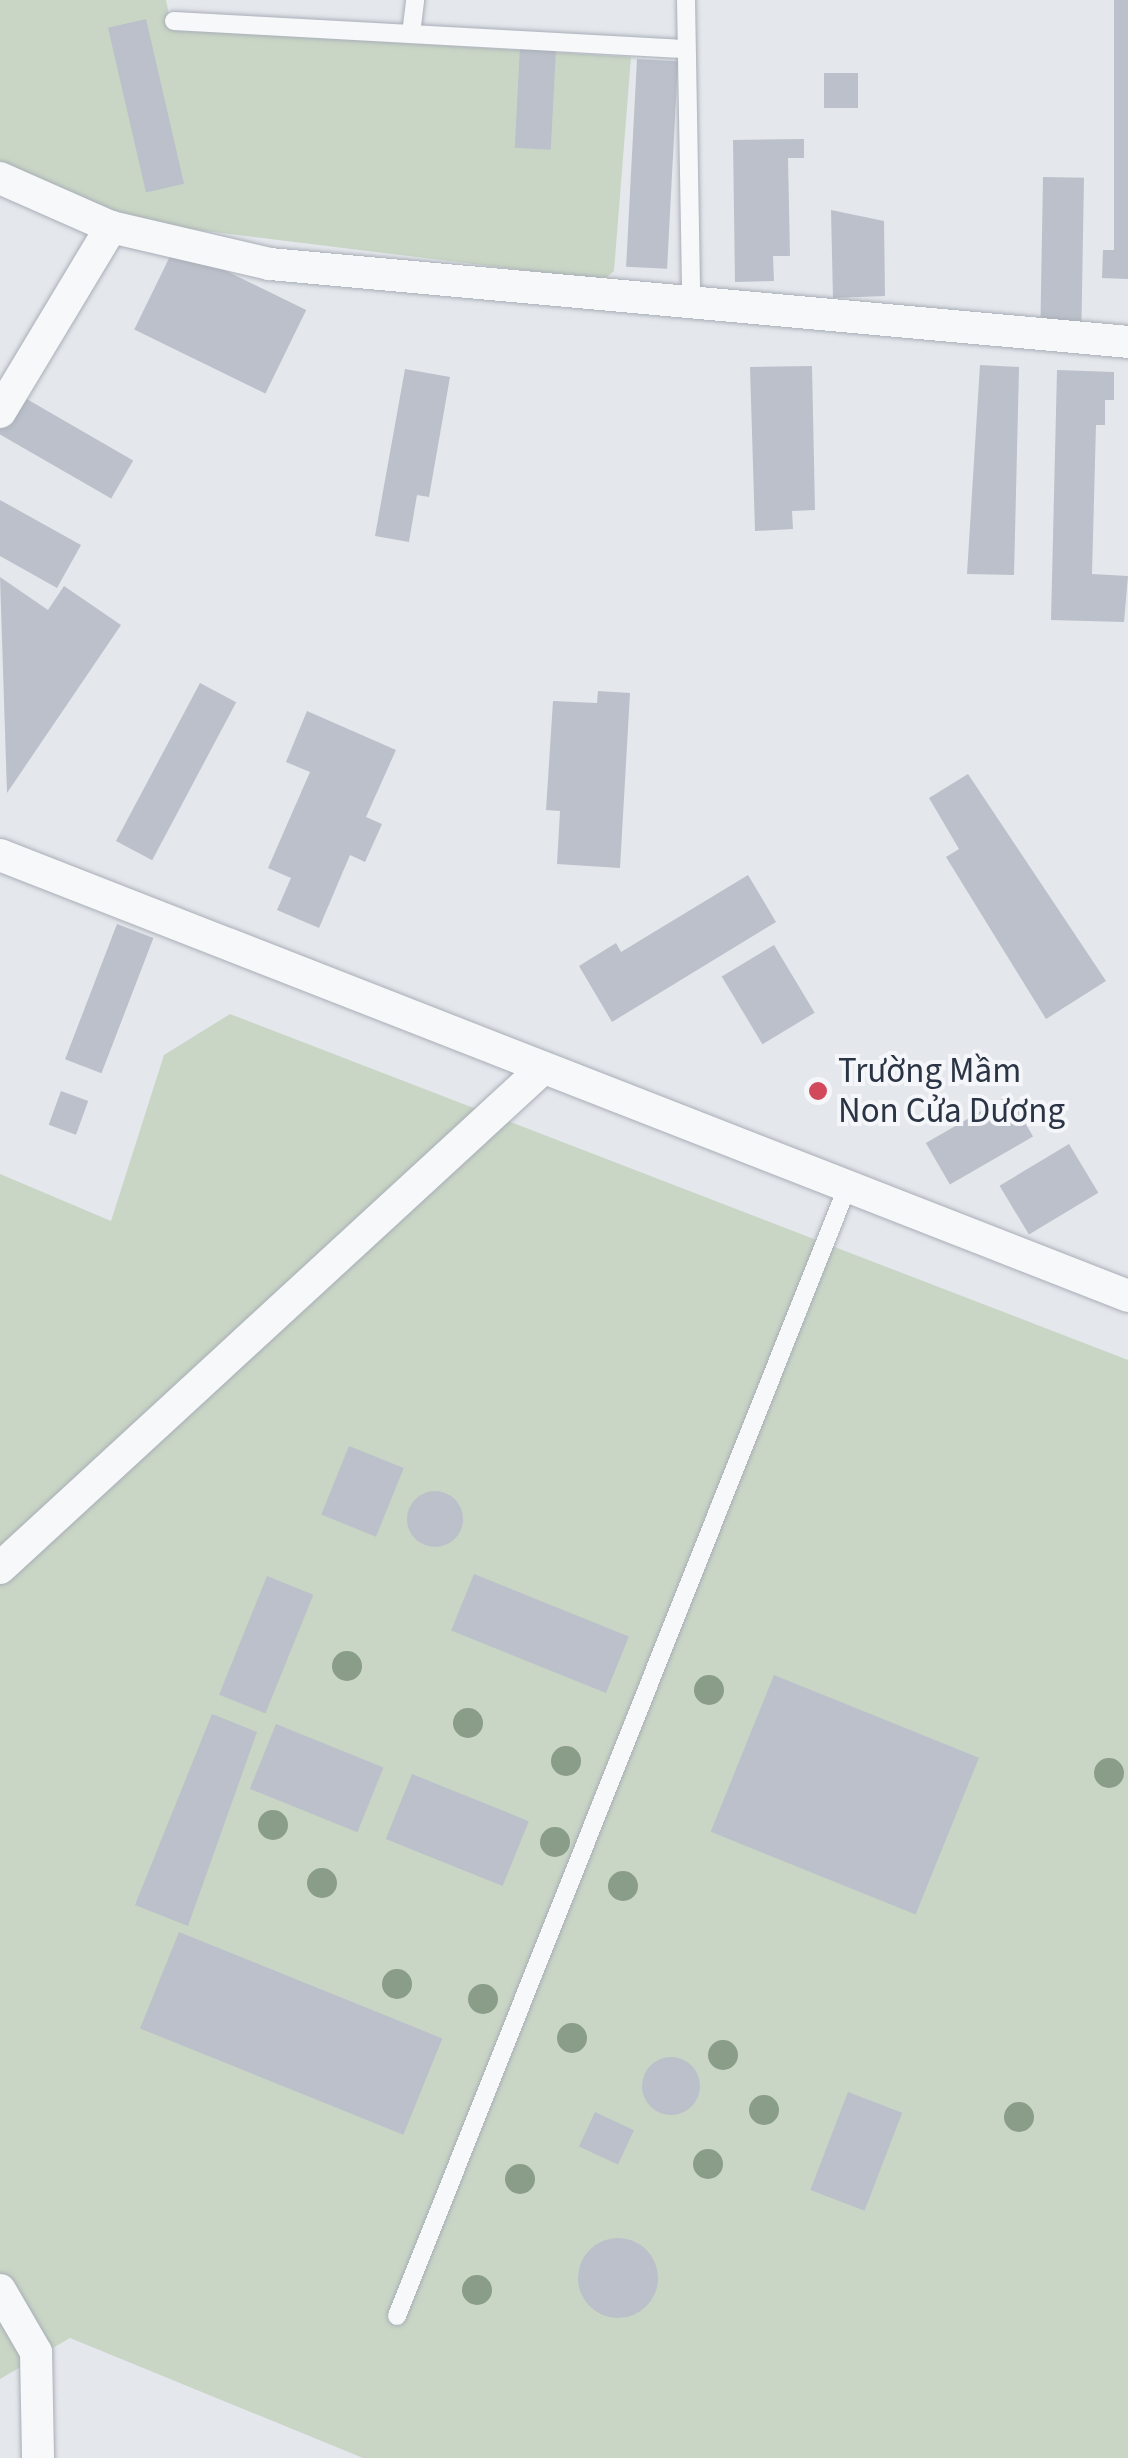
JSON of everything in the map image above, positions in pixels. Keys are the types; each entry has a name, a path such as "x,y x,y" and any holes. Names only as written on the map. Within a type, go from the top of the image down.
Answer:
{"street":[{"path":"0,178 111,227 270,264 1128,342"},
{"path":"0,412 111,227"},
{"path":"0,855 541,1070 1128,1296"},
{"path":"0,1568 541,1070"},
{"path":"0,2290 36,2352 38,2458"}],"lane":[{"path":"411,34 415,0"},
{"path":"686,0 682,49 692,301"},
{"path":"174,21 682,49"},
{"path":"396,2316 848,1185"}],"green space":[{"path":"0,0 166,0 172,29 631,57 614,271 604,280 115,220 0,163"},
{"path":"230,1014 1128,1360 1128,2458 363,2458 70,2338 0,2379 0,1174 111,1221 164,1055"}],"building":[{"path":"1114,0 1128,0 1128,279 1102,278 1103,250 1114,250"},
{"path":"146,19 184,184 146,192 108,28"},
{"path":"520,48 556,50 551,150 515,148"},
{"path":"637,59 678,61 667,269 626,267"},
{"path":"824,73 858,73 858,108 824,108"},
{"path":"804,139 804,158 788,158 790,256 773,256 774,281 735,282 733,140"},
{"path":"1043,177 1084,178 1081,330 1040,329"},
{"path":"831,210 884,221 885,296 833,298"},
{"path":"175,246 306,310 265,394 134,330"},
{"path":"980,365 1019,367 1014,575 967,574"},
{"path":"812,366 815,510 792,511 793,529 755,531 750,367"},
{"path":"405,369 450,377 429,497 417,495 409,542 375,536"},
{"path":"1057,370 1114,372 1114,400 1105,400 1105,425 1096,425 1092,574 1128,576 1124,622 1051,620"},
{"path":"18,394 133,460 111,499 0,434 0,425"},
{"path":"0,500 81,545 57,588 0,556"},
{"path":"0,577 48,610 64,586 121,625 7,793"},
{"path":"200,683 236,702 152,860 116,841"},
{"path":"598,691 630,693 620,868 557,864 560,811 546,810 553,701 597,703"},
{"path":"307,711 396,750 366,817 382,824 365,862 350,855 319,928 277,910 291,878 268,868 310,772 286,762"},
{"path":"968,774 1106,981 1046,1019 946,857 959,849 929,798"},
{"path":"748,875 776,922 612,1022 579,966 616,943 621,952"},
{"path":"117,924 153,938 101,1073 65,1059"},
{"path":"774,945 815,1013 762,1044 722,976"},
{"path":"61,1091 88,1101 76,1135 49,1125"},
{"path":"1009,1095 1033,1137 950,1185 926,1143"},
{"path":"1069,1144 1098,1193 1029,1235 1000,1186"},
{"path":"349,1446 404,1468 376,1537 321,1515"},
{"path":"435,1491 455,1499 463,1519 455,1539 435,1547 415,1539 407,1519 415,1499"},
{"path":"474,1574 629,1637 606,1693 451,1631"},
{"path":"267,1576 313,1595 265,1713 219,1695"},
{"path":"774,1675 979,1758 916,1914 711,1832"},
{"path":"212,1714 257,1732 188,1926 135,1905"},
{"path":"276,1724 384,1767 357,1832 250,1789"},
{"path":"412,1774 529,1821 503,1886 386,1839"},
{"path":"179,1932 442,2038 403,2135 140,2028"},
{"path":"671,2057 691,2066 700,2086 691,2106 671,2115 651,2106 642,2086 651,2066"},
{"path":"848,2092 902,2113 865,2211 810,2190"},
{"path":"595,2112 634,2130 618,2165 579,2146"},
{"path":"610,2238 626,2238 647,2249 658,2278 647,2307 626,2318 610,2318 596,2312 584,2300 578,2286 578,2270 584,2256 596,2244"}],"place":[{"name":"Trường Mầm Non Cửa Dương","path":"818,1091"}]}
